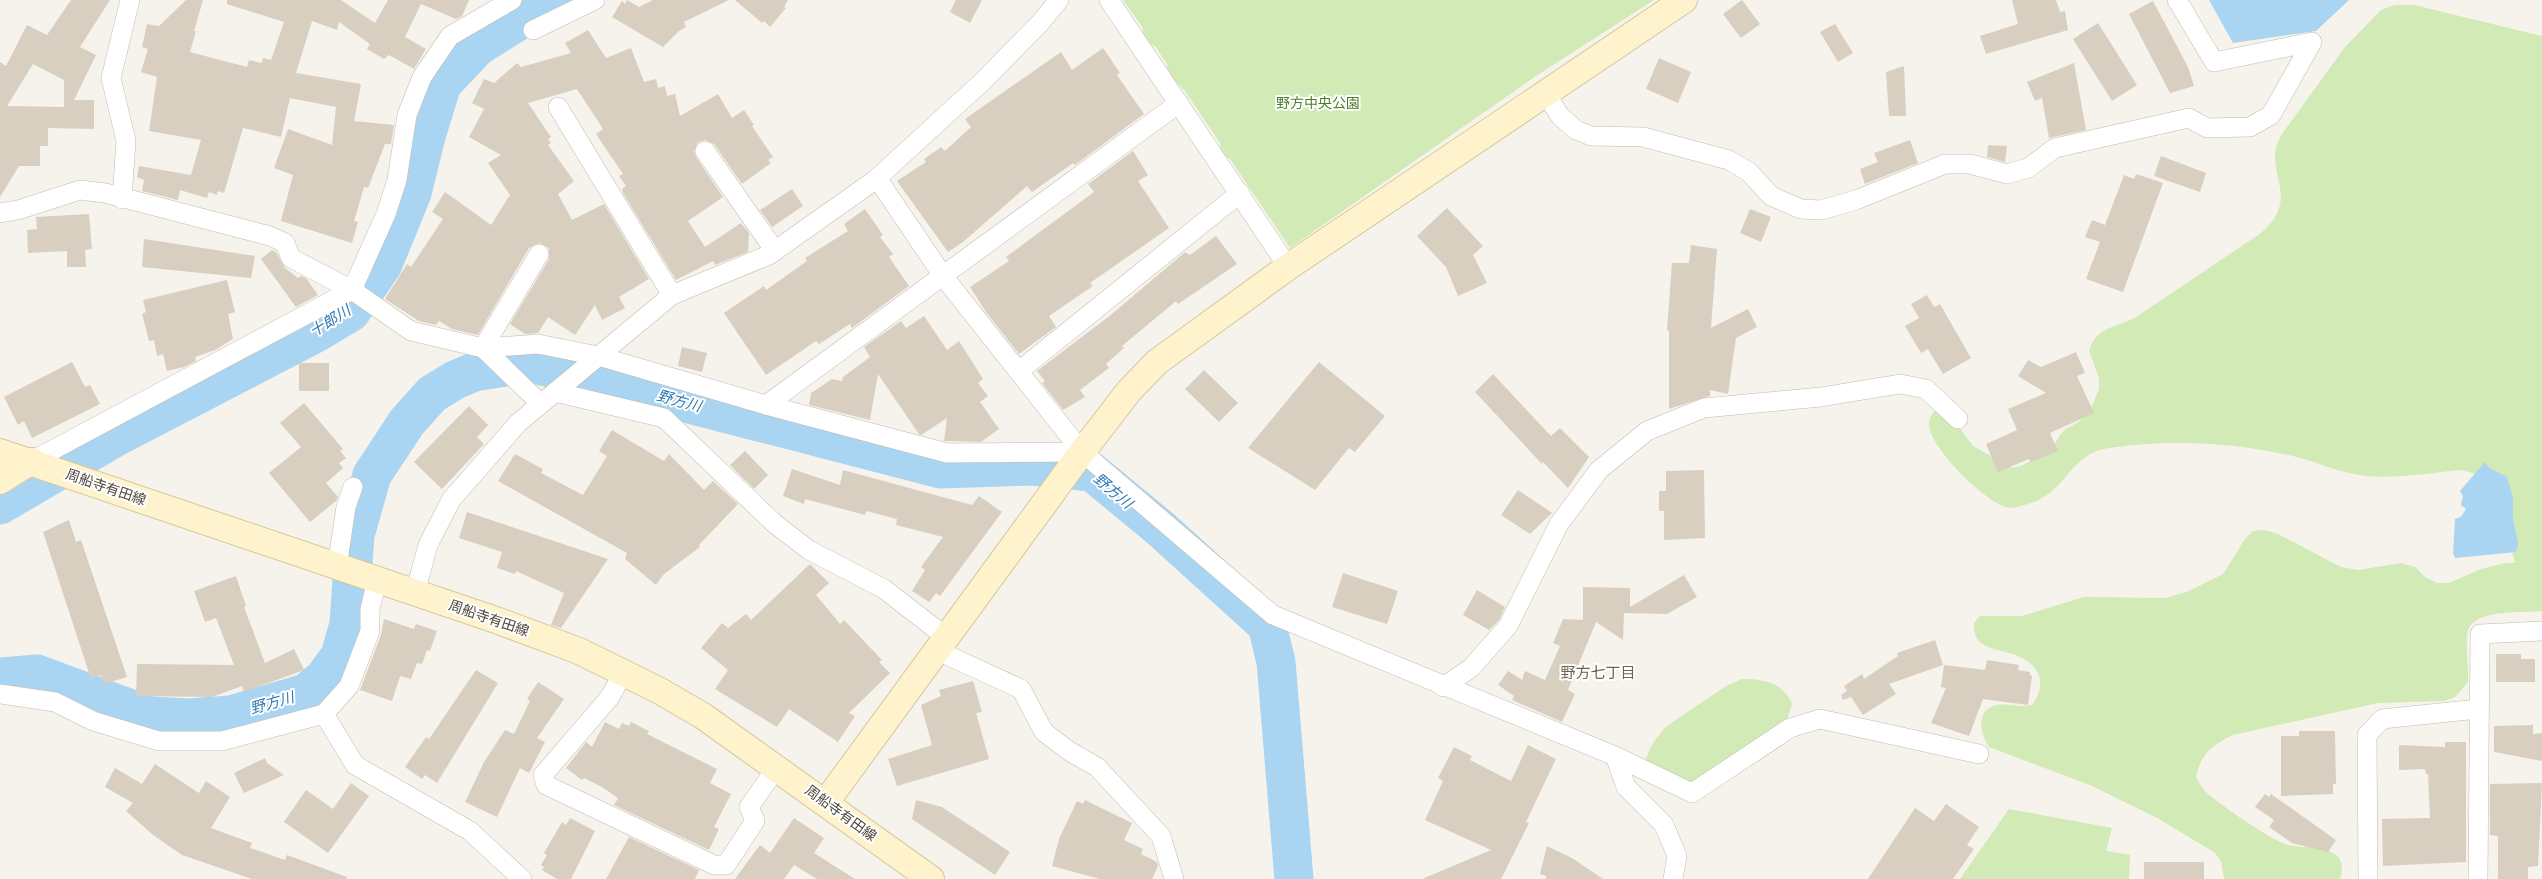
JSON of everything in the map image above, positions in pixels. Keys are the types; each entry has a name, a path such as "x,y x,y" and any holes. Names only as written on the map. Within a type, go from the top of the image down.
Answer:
{"street":[{"path":"122,199 126,141 111,78 130,0"},
{"path":"0,481 32,461 352,290 386,214 397,180 407,115 422,77 450,36 512,0"},
{"path":"533,30 596,0"},
{"path":"415,593 428,545 451,500 518,423 672,295 775,251 877,178 983,81 1040,23 1059,0"},
{"path":"1109,0 1240,192 1288,267"},
{"path":"826,802 1082,452 1129,390 1156,362 1288,267 1684,0"},
{"path":"1546,94 1560,116 1576,130 1592,136 1643,137 1729,160 1749,172 1772,196 1801,209 1821,210 1856,200 1945,164 1970,164 2007,174 2028,168 2055,148 2189,118 2207,128 2250,128 2270,115 2312,42 2214,62 2177,0"},
{"path":"766,406 1179,103"},
{"path":"558,107 672,295"},
{"path":"705,151 775,251"},
{"path":"877,178 943,276 1082,452 1273,615 1615,756 1692,793 1790,728 1820,719 1979,754"},
{"path":"0,212 18,210 80,190 105,193 122,199 270,236 285,243 291,258 352,290 378,310 411,331 483,348 538,344 947,453 1082,452"},
{"path":"1019,371 1240,192"},
{"path":"483,348 539,254"},
{"path":"483,348 541,404"},
{"path":"1444,687 1471,668 1508,626 1559,524 1599,470 1647,431 1704,408 1821,397 1900,384 1926,389 1958,419"},
{"path":"559,389 664,418 782,529 809,550 884,589 941,644 1021,689 1044,732 1069,751 1097,767 1161,836 1174,879"},
{"name":"周船寺有田線","path":"0,452 32,461 337,568 496,620 579,651 703,716 826,802 931,879"},
{"path":"337,568 346,507 353,487"},
{"path":"0,694 55,702 94,721 159,741 222,742 324,714 348,686 370,631 370,609 377,580"},
{"path":"2478,879 2480,634 2542,631"},
{"path":"624,673 610,697 543,775 546,785 714,865 726,865 755,821 749,807 777,767"},
{"path":"2368,879 2367,735 2382,719 2478,709"},
{"path":"324,714 355,765 470,831 522,879"},
{"path":"1615,756 1626,787 1664,825 1677,856 1673,879"}],"green space":[{"name":"野方中央公園","path":"1123,0 1654,0 1536,76 1290,248 1230,159 1221,154 1220,143 1185,91 1168,74 1167,64 1156,47 1149,43 1143,33 1143,28"},
{"path":"2395,5 2414,5 2542,36 2542,611 2502,613 2474,622 2469,628 2467,639 2468,682 2455,697 2445,701 2378,703 2233,735 2208,751 2201,762 2196,777 2204,790 2232,812 2280,842 2294,846 2324,849 2336,855 2342,866 2340,879 2224,879 2221,861 2214,852 2157,818 2090,785 1989,747 1983,735 1981,723 1985,712 1997,705 2032,705 2037,698 2040,683 2036,671 2026,660 1982,644 1977,639 1974,623 1980,616 2022,616 2084,597 2166,598 2189,591 2223,574 2245,539 2253,531 2264,530 2278,534 2341,567 2358,570 2401,563 2415,567 2425,577 2437,583 2449,583 2481,569 2505,563 2515,563 2493,481 2460,470 2401,476 2377,477 2356,475 2270,451 2201,443 2155,443 2109,448 2095,452 2075,466 2050,493 2038,500 2009,508 1996,503 1985,495 1949,461 1933,437 1929,423 1935,410 1956,423 1973,446 2012,468 2021,466 2050,451 2060,435 2080,421 2092,406 2099,389 2099,379 2089,350 2098,336 2109,328 2136,317 2261,233 2273,220 2277,214 2281,195 2275,156 2276,146 2282,134 2345,47 2381,10"},
{"path":"1742,679 1765,681 1778,686 1792,704 1787,720 1693,784 1645,765 1653,744 1667,726 1726,686"},
{"path":"2009,809 2112,828 2106,851 2130,855 2129,879 1960,879"}],"water":[{"path":"2209,0 2349,0 2316,31 2233,43"},
{"path":"2485,462 2489,468 2507,477 2513,498 2513,518 2518,544 2516,552 2455,558 2453,553 2455,519 2461,517 2466,509 2461,505 2463,496 2460,491"}],"building":[{"path":"71,0 110,0 80,47 96,55 74,100 94,100 94,129 48,128 48,146 40,146 40,166 19,166 0,197 0,62 6,66 27,25 47,35","holes":["33,64 64,80 64,107 7,106"]},
{"path":"186,0 203,0 190,52 247,67 249,60 262,63 263,58 271,60 284,22 227,4 227,0 341,0 375,23 388,0 469,0 462,16 456,19 421,4 405,37 426,49 414,69 389,55 384,59 367,49 370,44 339,22 337,30 312,21 296,73 361,84 354,121 394,125 391,144 385,144 368,188 364,187 354,221 358,222 352,243 281,221 293,175 274,168 288,129 332,145 336,107 290,98 281,137 243,128 224,193 218,191 217,195 209,192 207,198 180,190 178,200 142,191 144,180 137,177 139,166 191,175 201,140 149,131 157,77 141,72 148,49 142,47 147,24 159,26"},
{"path":"627,0 639,7 653,0 729,0 684,22 686,27 679,31 663,47 612,17 622,1 625,4"},
{"path":"735,0 788,0 784,7 786,8 770,27 764,21 762,23"},
{"path":"956,0 982,0 970,23 950,12"},
{"path":"1742,0 1760,24 1741,38 1723,14"},
{"path":"2012,0 2056,0 2060,12 2065,11 2068,30 1986,54 1980,36 2018,24"},
{"path":"2153,1 2188,67 2194,86 2170,93 2129,14"},
{"path":"2098,23 2137,85 2112,101 2073,39"},
{"path":"1835,24 1853,53 1838,62 1820,32"},
{"path":"588,30 606,58 631,48 644,82 656,79 658,88 665,86 667,96 675,94 680,116 718,94 732,118 744,110 754,125 752,126 773,157 768,160 771,163 742,184 714,144 705,140 698,142 694,151 696,157 723,197 688,221 705,247 741,223 749,233 748,252 715,265 713,261 676,280 623,193 622,189 626,186 619,176 623,174 596,134 603,129 577,89 528,103 551,137 548,139 551,143 548,145 574,181 558,194 572,220 604,204 649,279 619,297 625,308 602,320 595,305 575,335 548,317 538,333 525,334 510,324 549,259 549,248 539,243 529,248 478,335 452,329 439,321 436,325 419,321 385,299 407,264 411,267 443,219 432,212 445,192 491,225 510,195 488,163 501,155 469,137 484,109 472,103 484,79 494,83 517,63 521,67 571,53 565,43"},
{"path":"1103,48 1120,73 1117,75 1144,114 1075,165 1073,163 1032,192 1027,186 963,242 948,252 897,181 926,162 924,159 941,147 945,151 971,127 965,119 1061,52 1072,70"},
{"path":"1659,58 1691,72 1678,103 1646,89"},
{"path":"2074,63 2086,130 2049,138 2042,98 2035,101 2027,82"},
{"path":"1904,66 1906,116 1889,116 1886,72"},
{"path":"1910,140 1918,163 1865,184 1860,169 1878,162 1874,153"},
{"path":"1988,145 2007,146 2005,162 1987,157"},
{"path":"1133,151 1148,175 1138,181 1169,228 1090,283 1093,286 1049,316 1056,327 1019,354 986,312 970,287 1009,261 1006,257 1094,192 1088,184"},
{"path":"2161,156 2206,173 2200,192 2154,176"},
{"path":"2136,174 2163,183 2123,292 2086,279 2100,242 2085,237 2092,220 2105,225 2124,175 2134,179"},
{"path":"792,189 803,206 772,227 760,210"},
{"path":"1447,208 1483,246 1473,255 1487,283 1458,296 1446,267 1417,236"},
{"path":"865,209 883,235 880,237 893,254 889,257 909,286 852,328 850,324 819,344 816,341 766,375 724,313 764,286 766,290 807,261 805,258 848,231 844,224"},
{"path":"1750,209 1771,217 1761,242 1740,233"},
{"path":"89,214 92,249 85,250 86,267 67,267 67,251 28,253 27,230 37,229 36,217"},
{"path":"1216,236 1237,264 1178,304 1176,301 1122,346 1124,348 1106,364 1109,368 1080,390 1085,397 1063,410 1042,383 1045,381 1037,371 1112,314 1185,252 1190,255"},
{"path":"144,239 255,256 251,278 142,267"},
{"path":"1691,245 1717,249 1711,328 1748,309 1757,327 1736,338 1728,394 1710,390 1710,396 1669,409 1669,331 1667,330 1672,263 1689,263"},
{"path":"272,250 276,252 285,268 298,278 301,276 306,278 318,295 296,307 261,259"},
{"path":"227,280 235,312 228,314 233,339 215,350 195,357 196,361 184,367 167,371 163,354 157,356 154,340 149,341 142,314 146,312 143,300"},
{"path":"1927,295 1934,307 1940,304 1971,358 1943,374 1928,349 1921,353 1905,326 1919,318 1911,304"},
{"path":"924,316 947,350 959,341 983,379 978,383 988,396 980,402 999,429 981,442 944,441 947,418 921,435 878,374 870,420 809,405 811,393 832,379 842,381 843,377 870,357 864,347 901,321 906,328"},
{"path":"682,347 707,353 702,372 678,366"},
{"path":"2076,352 2085,373 2077,376 2094,413 2050,433 2058,451 2031,462 2029,459 1998,472 1986,444 2017,430 2008,409 2046,393 2018,376 2028,360 2041,367"},
{"path":"72,362 85,387 90,385 100,404 32,438 24,421 18,425 4,397"},
{"path":"1319,362 1385,416 1355,452 1349,448 1315,490 1248,448"},
{"path":"299,363 329,363 329,391 299,391"},
{"path":"1204,370 1238,403 1219,422 1185,389"},
{"path":"1493,374 1551,436 1560,428 1589,457 1568,488 1543,462 1542,464 1475,392"},
{"path":"304,403 343,449 340,451 346,458 339,463 343,468 326,483 338,497 336,501 310,522 269,473 301,447 280,423"},
{"path":"469,406 488,425 477,437 484,444 442,489 414,462"},
{"path":"612,430 664,461 669,454 704,490 713,481 738,504 699,545 700,547 664,574 656,585 625,559 627,553 498,481 515,454 543,469 541,473 583,495 607,456 599,451"},
{"path":"745,451 768,475 754,489 730,465"},
{"path":"792,469 840,485 843,470 972,505 979,496 1002,512 940,596 936,593 929,602 912,591 925,570 921,567 943,537 896,525 897,519 866,511 865,515 805,499 804,504 783,496"},
{"path":"1704,470 1705,538 1664,540 1664,511 1659,511 1659,491 1666,491 1666,471"},
{"path":"1518,490 1552,513 1530,534 1501,515"},
{"path":"467,512 608,559 561,628 551,625 564,593 516,571 515,574 497,568 502,552 459,538"},
{"path":"69,520 76,542 81,540 127,677 104,684 101,675 91,679 43,532"},
{"path":"810,564 829,583 816,595 840,624 844,620 882,660 879,662 890,673 849,713 855,716 838,742 789,709 777,727 715,689 728,670 701,648 722,623 728,628 746,614 751,620"},
{"path":"1343,573 1398,591 1387,624 1332,607"},
{"path":"1684,575 1697,597 1667,614 1624,613 1623,640 1596,622 1568,690 1575,694 1562,722 1512,700 1514,696 1498,685 1508,671 1522,680 1525,671 1545,680 1560,646 1553,643 1563,619 1583,620 1583,587 1630,588 1630,607"},
{"path":"236,576 246,606 244,607 265,663 294,649 304,670 244,692 242,686 212,697 136,696 137,664 234,665 216,618 205,622 194,591"},
{"path":"1477,590 1505,607 1499,620 1489,630 1463,615"},
{"path":"384,619 414,629 416,624 437,631 430,651 427,650 422,664 417,663 411,679 400,676 392,701 360,690 381,635"},
{"path":"1935,640 1943,665 1889,684 1896,694 1863,715 1851,697 1843,700 1841,695 1847,691 1844,686 1862,674 1864,679 1898,656 1897,653"},
{"path":"2496,654 2521,654 2521,659 2535,659 2535,682 2496,682"},
{"path":"1987,660 2019,665 2018,670 2030,672 2032,676 2028,705 1983,699 1969,736 1931,723 1946,688 1941,687 1944,665 1985,670"},
{"path":"476,670 498,683 437,783 425,775 422,779 405,767 426,737 429,739"},
{"path":"973,681 982,712 976,713 989,759 897,786 888,759 932,745 921,705 941,696 939,690"},
{"path":"538,682 564,699 537,738 545,742 529,773 520,768 497,817 465,802 484,762 505,730 514,734 530,701 527,699"},
{"path":"605,722 619,729 622,723 629,726 631,722 649,731 647,734 717,769 710,783 731,794 714,827 719,829 709,850 614,805 618,798 584,778 582,780 566,768 586,742 592,747"},
{"path":"2533,725 2533,734 2542,733 2542,761 2494,752 2494,726"},
{"path":"2299,731 2335,731 2336,784 2333,784 2333,794 2281,796 2281,736 2299,736"},
{"path":"2445,742 2466,742 2466,862 2383,866 2382,819 2430,818 2428,774 2426,774 2425,769 2399,770 2399,745 2445,747"},
{"path":"1528,745 1556,759 1526,822 1529,823 1501,879 1422,879 1491,850 1425,820 1443,781 1438,778 1454,747 1472,756 1470,760 1511,781"},
{"path":"265,758 267,763 284,775 244,793 234,773"},
{"path":"155,764 199,793 206,781 230,797 211,828 252,843 250,848 285,860 287,855 347,877 346,879 252,879 182,855 153,835 126,811 133,803 105,787 115,768 142,784"},
{"path":"351,783 369,796 328,853 284,822 306,790 333,809"},
{"path":"2542,783 2538,866 2528,867 2528,879 2498,879 2498,836 2490,835 2490,784"},
{"path":"2265,794 2269,797 2271,794 2336,840 2328,852 2292,843 2269,827 2274,820 2255,807"},
{"path":"916,800 942,807 1010,852 995,875 912,819"},
{"path":"1085,800 1132,823 1124,840 1143,849 1141,854 1157,862 1158,866 1152,879 1100,879 1052,866 1059,839 1077,801 1083,804"},
{"path":"1946,804 1979,827 1967,845 1974,849 1953,879 1868,879 1915,808 1934,821"},
{"path":"570,818 595,831 571,879 557,879 542,870 544,867 541,865 547,855 544,853 562,822 566,825"},
{"path":"794,818 824,838 814,853 855,879 817,879 794,865 784,879 735,879 760,845 770,853"},
{"path":"629,837 699,870 695,879 606,879"},
{"path":"1547,846 1572,858 1603,879 1546,879 1546,876 1540,874"},
{"path":"2144,862 2204,862 2204,879 2144,879"}],"waterway":[{"name":"十郎川","path":"0,505 116,437 316,333 351,312 383,264 412,193 426,136 442,84 477,47 552,0"},
{"name":"野方川","path":"0,677 37,674 150,716 189,718 231,715 306,693 324,678 340,656 349,624 355,535 372,475 407,422 432,394 455,380 474,372 531,363 941,469 1033,466 1092,472 1160,528 1267,625 1276,662 1294,879"}],"district":[{"name":"野方七丁目","path":"1598,673"}]}
